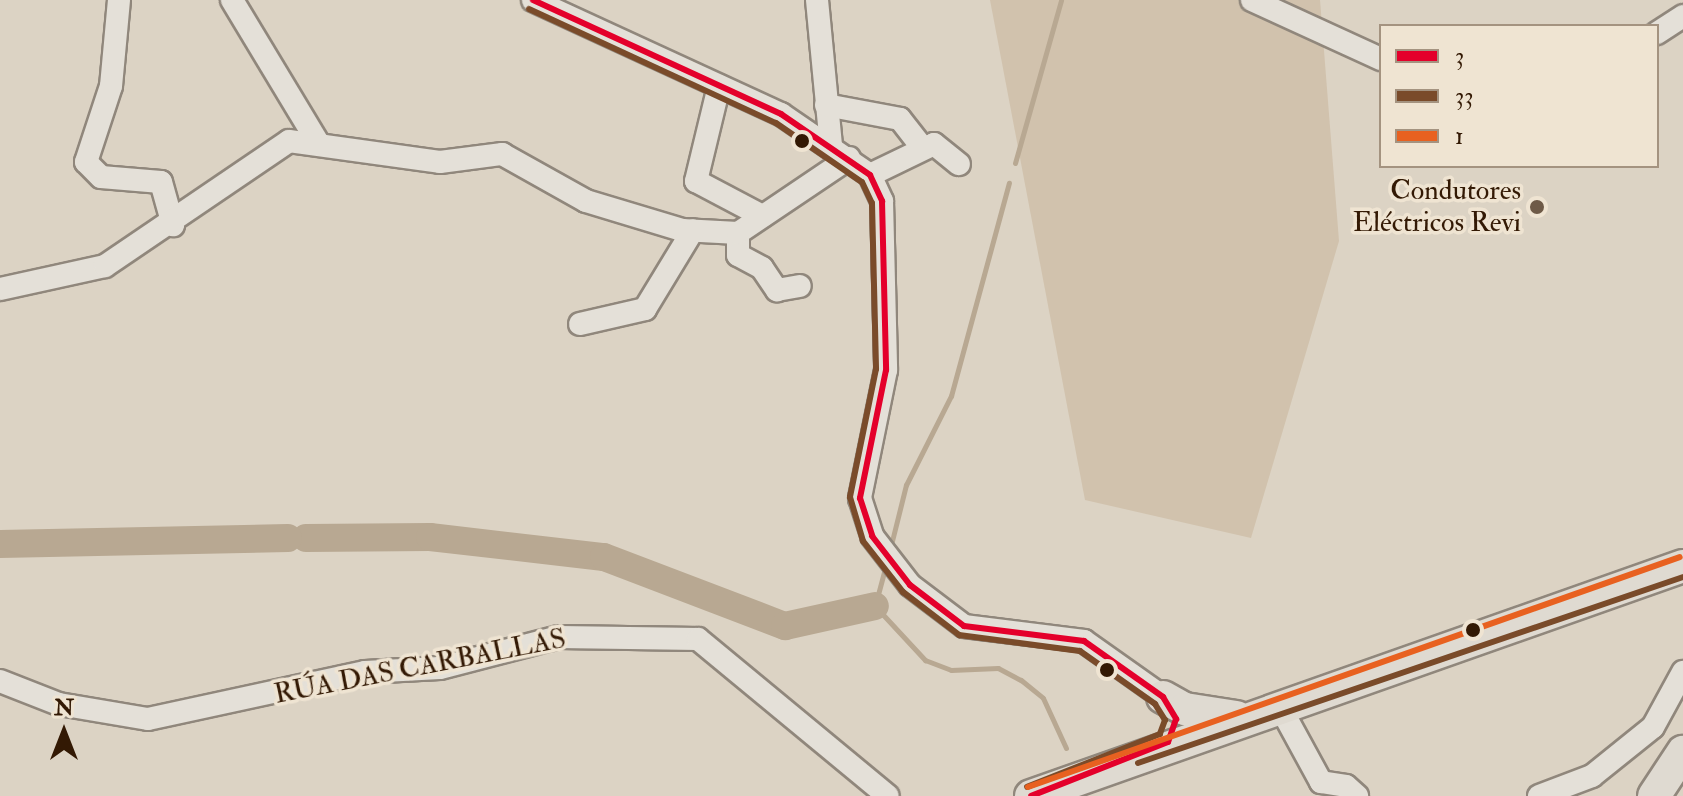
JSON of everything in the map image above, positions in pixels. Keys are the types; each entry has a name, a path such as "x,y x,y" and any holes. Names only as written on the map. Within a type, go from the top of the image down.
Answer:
{"highway":[{"path":"1031,796 1168,742 1683,566"},
{"path":"1163,697 1185,709 1242,717"},
{"path":"1163,697 1176,719 1168,742"},
{"path":"1654,796 1683,752"}],"street":[{"path":"119,0 111,86 86,162 101,177 161,182 173,225"},
{"path":"232,0 317,141"},
{"path":"533,0 719,86 840,152 870,175 882,201 886,370 860,498 872,536 910,585 964,626 1084,641 1163,697"},
{"path":"817,0 826,105 840,152"},
{"path":"1252,0 1379,58"},
{"path":"1659,32 1683,16"},
{"path":"719,86 696,181 762,216"},
{"path":"826,105 900,119 922,147"},
{"path":"0,289 105,266 173,225 250,162 289,141 317,141 366,155 440,162 502,154 586,201 693,230 738,233 840,152"},
{"path":"870,175 922,147 946,148 959,164"},
{"path":"580,324 645,309 693,230"},
{"path":"738,233 738,255 762,268 777,290 800,286"},
{"name":"RÚA DAS CARBALLAS","path":"0,681 59,704 148,719 365,672 440,668 559,637 698,639 888,796"},
{"path":"1539,796 1592,776 1653,727 1683,672"},
{"path":"1279,705 1321,782 1346,786 1357,796"}],"shaded area":[{"path":"990,0 1320,0 1339,241 1251,538 1085,500"}],"waterway":[{"path":"1015,163 1061,0"},
{"path":"892,541 906,485 951,396 1009,183"},
{"path":"306,538 430,537 604,557 785,626 875,606"},
{"path":"0,544 288,538"},
{"path":"884,572 875,606 925,660 951,670 998,668 1021,680 1043,698 1066,748"}],"transit line":[{"name":"3","path":"533,0 781,114 870,175 882,201 886,370 860,498 872,536 910,585 964,626 1084,641 1163,697 1176,719 1168,742 1031,796"},
{"name":"33","path":"529,9 776,123 862,182 872,203 876,369 850,497 863,541 903,592 959,635 1080,651 1155,704 1165,720 1160,734 1027,787"},
{"name":"1","path":"1028,787 1680,557"},
{"name":"33","path":"1138,763 1683,577"}],"place":[{"name":"Condutores Eléctricos Revi","path":"1537,207"}]}
